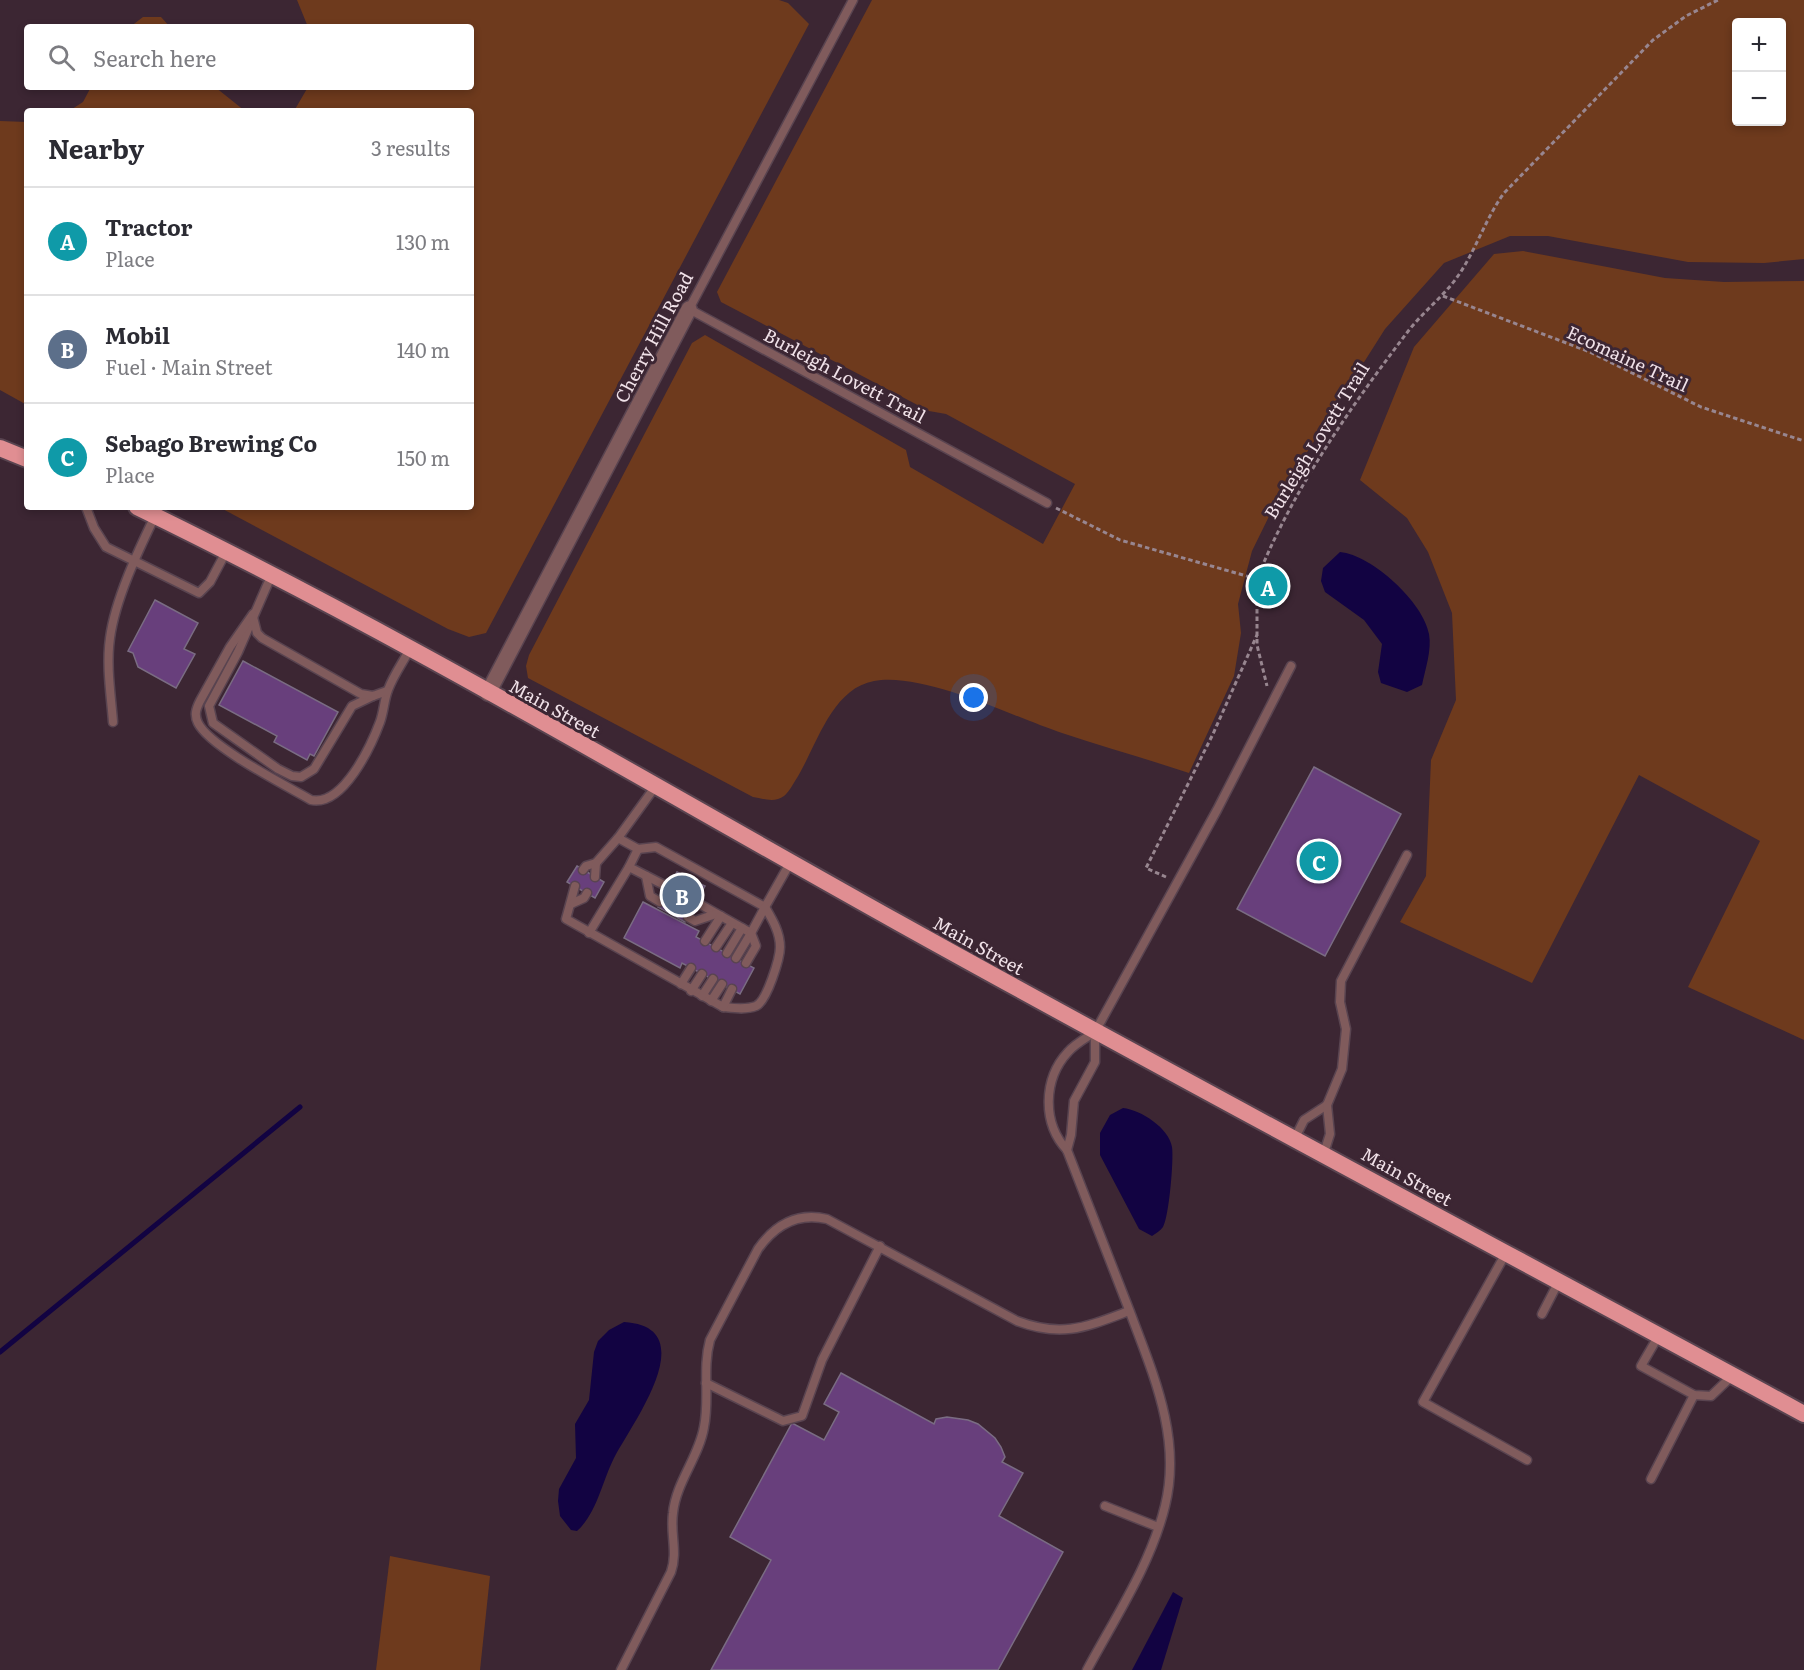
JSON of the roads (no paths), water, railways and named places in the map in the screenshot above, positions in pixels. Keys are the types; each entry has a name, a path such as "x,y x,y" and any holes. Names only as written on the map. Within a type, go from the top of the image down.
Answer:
{"highway":[{"path":"0,448 24,458"},
{"name":"Main Street","path":"143,510 272,574 410,649 1095,1032 1324,1153 1804,1414"}],"street":[{"name":"Cherry Hill Road","path":"488,693 689,309"}],"lane":[{"name":"Cherry Hill Road","path":"689,309 853,0"},
{"name":"Burleigh Lovett Trail","path":"689,309 1047,503"},
{"path":"88,510 106,547 199,592 210,582 226,552"},
{"path":"113,722 108,657 110,636 134,560 155,516"},
{"path":"272,574 238,652 208,706 213,723 284,772 301,777 314,769 352,706 387,691"},
{"path":"253,614 230,647 200,701 196,710 196,719 210,738 311,800 319,802 340,791 349,781 380,723 387,691 410,649"},
{"path":"253,614 254,625 262,638 361,694 373,696"},
{"path":"1087,1670 1140,1569 1158,1527 1169,1486 1169,1435 1152,1367 1067,1150 1055,1138 1048,1097 1050,1082 1055,1069 1070,1049 1095,1032 1291,666"},
{"path":"583,870 586,866 596,863 618,838 655,787"},
{"path":"575,886 572,893 573,903 566,919 589,933 723,1007 738,1009 756,1006 766,995 780,947 776,925 765,908 656,847 638,849 618,838"},
{"path":"589,933 638,849"},
{"path":"1295,1138 1304,1120 1327,1104 1338,1082 1344,1062 1346,1022 1340,1002 1341,981 1407,855"},
{"path":"596,863 596,877"},
{"path":"736,958 790,863"},
{"path":"629,867 668,887"},
{"path":"646,876 650,896 660,902"},
{"path":"573,903 584,898 587,893"},
{"path":"696,902 751,933 756,946 746,963"},
{"path":"688,918 695,921 718,915"},
{"path":"705,941 718,915"},
{"path":"716,947 732,922"},
{"path":"726,953 742,928"},
{"path":"681,984 691,968"},
{"path":"691,990 702,974"},
{"path":"702,996 712,979"},
{"path":"711,1001 722,984"},
{"path":"723,1007 732,989"},
{"path":"1067,1150 1071,1136 1074,1101 1095,1062 1095,1032"},
{"path":"1324,1153 1330,1134 1327,1104"},
{"path":"621,1670 674,1565 676,1557 672,1516 676,1495 704,1429 706,1353 710,1340 758,1249 775,1229 792,1220 816,1217 840,1225 1017,1320 1044,1330 1071,1330 1129,1311"},
{"path":"706,1383 783,1421 802,1416 822,1360 880,1246"},
{"path":"1506,1252 1423,1402 1527,1460"},
{"path":"1542,1314 1559,1281"},
{"path":"1659,1335 1641,1366 1694,1395 1712,1396 1733,1375"},
{"path":"1651,1479 1694,1395"},
{"path":"1105,1506 1158,1527"}],"waterway":[{"path":"0,1352 300,1107"}],"place":[{"name":"Tractor","path":"1268,586"},
{"name":"Sebago Brewing Co","path":"1319,861"},
{"name":"Mobil","path":"682,895"}]}
